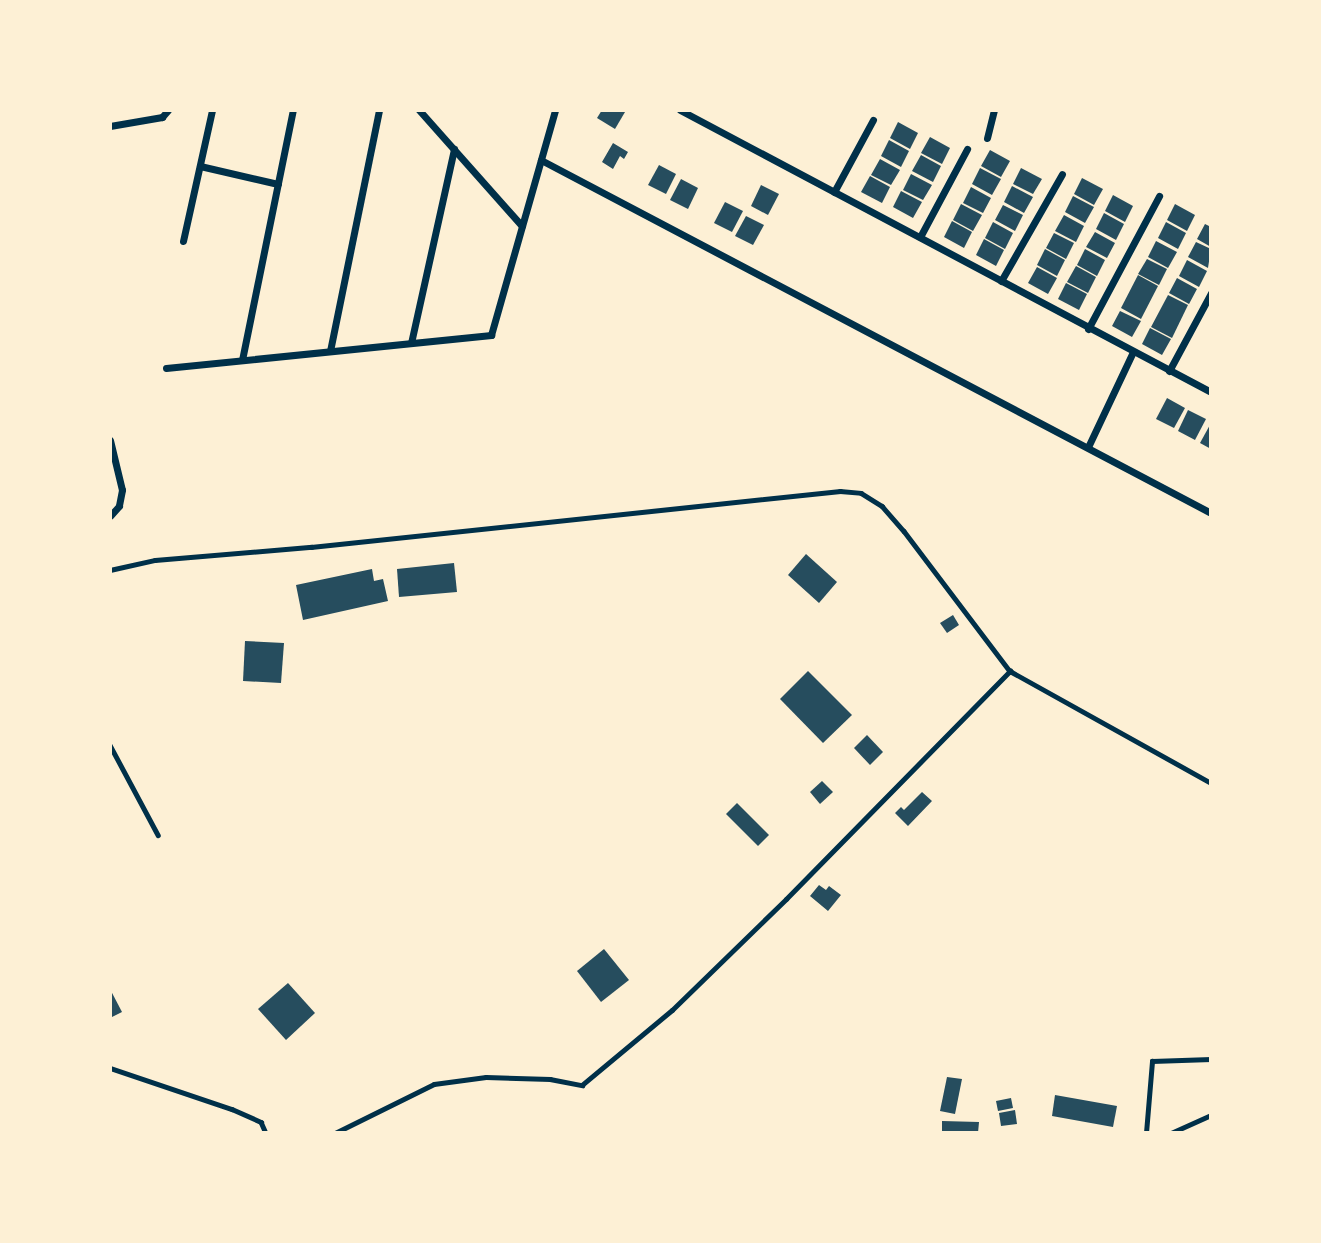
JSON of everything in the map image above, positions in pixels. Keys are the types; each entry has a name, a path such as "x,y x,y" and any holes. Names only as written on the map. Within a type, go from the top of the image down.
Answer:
{"street":[{"path":"110,126 162,117 168,110"},
{"path":"183,241 212,110"},
{"path":"242,360 293,110"},
{"path":"330,351 379,110"},
{"path":"419,110 522,226"},
{"path":"166,368 491,335 555,110"},
{"path":"680,110 1211,392"},
{"path":"987,138 994,110"},
{"path":"834,192 873,120"},
{"path":"411,343 454,149"},
{"path":"920,237 967,149"},
{"path":"541,160 1211,513"},
{"path":"200,166 278,184"},
{"path":"1001,281 1062,174"},
{"path":"1088,328 1159,196"},
{"path":"1169,371 1211,293"},
{"path":"1088,447 1133,352"},
{"path":"110,440 122,490 119,506 110,516"}],"lane":[{"path":"110,570 155,559 312,547 840,491 861,493 882,506 904,531 1010,671 1211,783"},
{"path":"335,1133 434,1084 486,1077 550,1079 582,1085 681,1001 1010,671"},
{"path":"110,745 158,835"},
{"path":"1146,1133 1152,1060 1211,1059"},
{"path":"110,1068 232,1109 261,1122 266,1133"},
{"path":"1171,1133 1211,1115"}],"building":[{"path":"602,110 625,112 615,129 597,118"},
{"path":"898,122 918,133 910,149 890,138"},
{"path":"930,137 950,148 942,164 921,153"},
{"path":"889,140 909,151 901,167 881,156"},
{"path":"613,143 628,152 624,159 620,156 613,169 602,162"},
{"path":"990,150 1010,161 1001,177 981,166"},
{"path":"921,155 941,166 933,182 912,171"},
{"path":"880,159 900,170 891,185 871,175"},
{"path":"659,165 676,174 666,194 648,185"},
{"path":"980,168 1001,179 992,195 972,184"},
{"path":"1021,168 1042,179 1033,194 1013,184"},
{"path":"911,174 932,185 923,200 903,190"},
{"path":"870,176 890,187 882,203 861,192"},
{"path":"1082,178 1103,189 1094,205 1074,194"},
{"path":"681,179 698,188 688,209 670,200"},
{"path":"761,185 779,194 768,215 751,206"},
{"path":"1012,186 1033,197 1024,213 1004,202"},
{"path":"971,187 991,198 983,213 963,203"},
{"path":"901,191 922,202 913,218 893,207"},
{"path":"1113,195 1133,206 1125,222 1105,211"},
{"path":"1073,196 1094,207 1085,223 1065,212"},
{"path":"725,202 743,211 732,232 714,223"},
{"path":"961,204 982,215 973,231 953,220"},
{"path":"1175,204 1195,215 1187,231 1167,220"},
{"path":"1003,205 1023,215 1015,231 995,220"},
{"path":"1104,213 1124,224 1116,240 1096,229"},
{"path":"1064,215 1084,226 1076,242 1055,231"},
{"path":"746,216 764,225 753,245 735,236"},
{"path":"952,221 972,232 964,248 944,237"},
{"path":"993,222 1013,233 1005,249 985,238"},
{"path":"1166,222 1186,233 1178,249 1158,238"},
{"path":"1205,224 1211,227 1211,247 1197,239"},
{"path":"1095,232 1115,243 1107,258 1086,247"},
{"path":"1054,233 1074,243 1066,259 1046,248"},
{"path":"984,239 1004,250 996,266 976,255"},
{"path":"1156,241 1177,252 1168,268 1148,257"},
{"path":"1196,242 1211,249 1208,268 1188,257"},
{"path":"1045,249 1065,260 1057,276 1037,265"},
{"path":"1085,249 1105,260 1097,276 1077,265"},
{"path":"1147,259 1167,269 1159,285 1138,274"},
{"path":"1187,260 1207,271 1199,287 1179,276"},
{"path":"1076,266 1096,277 1088,293 1067,282"},
{"path":"1037,267 1057,278 1048,294 1028,283"},
{"path":"1138,275 1158,286 1141,319 1121,308"},
{"path":"1177,278 1197,289 1189,304 1169,293"},
{"path":"1066,283 1087,294 1079,310 1058,299"},
{"path":"1168,295 1188,305 1172,338 1151,327"},
{"path":"1120,311 1141,321 1132,337 1112,326"},
{"path":"1150,328 1171,339 1162,355 1142,344"},
{"path":"1167,398 1185,408 1174,428 1156,419"},
{"path":"1188,410 1206,419 1195,440 1178,431"},
{"path":"1211,423 1211,449 1200,443"},
{"path":"806,554 837,582 819,603 788,575"},
{"path":"454,563 457,592 399,597 397,569"},
{"path":"372,569 374,581 383,579 388,601 303,620 296,585"},
{"path":"953,615 959,625 947,633 940,623"},
{"path":"245,641 284,643 281,683 243,681"},
{"path":"808,671 852,715 823,743 780,699"},
{"path":"867,735 883,752 870,765 854,748"},
{"path":"822,781 833,792 820,804 810,792"},
{"path":"922,792 932,801 908,826 895,813 901,807 904,810"},
{"path":"737,803 769,835 758,846 726,814"},
{"path":"819,885 826,890 829,886 841,895 828,911 810,896"},
{"path":"604,949 629,980 601,1002 577,971"},
{"path":"288,983 315,1013 286,1040 258,1009"},
{"path":"110,989 122,1012 110,1018"},
{"path":"947,1077 962,1079 955,1114 940,1111"},
{"path":"1055,1095 1117,1106 1113,1127 1052,1116"},
{"path":"1011,1098 1013,1108 998,1111 996,1101"},
{"path":"1015,1110 1017,1124 1001,1126 999,1113"},
{"path":"942,1121 979,1122 978,1133 942,1133"}]}
